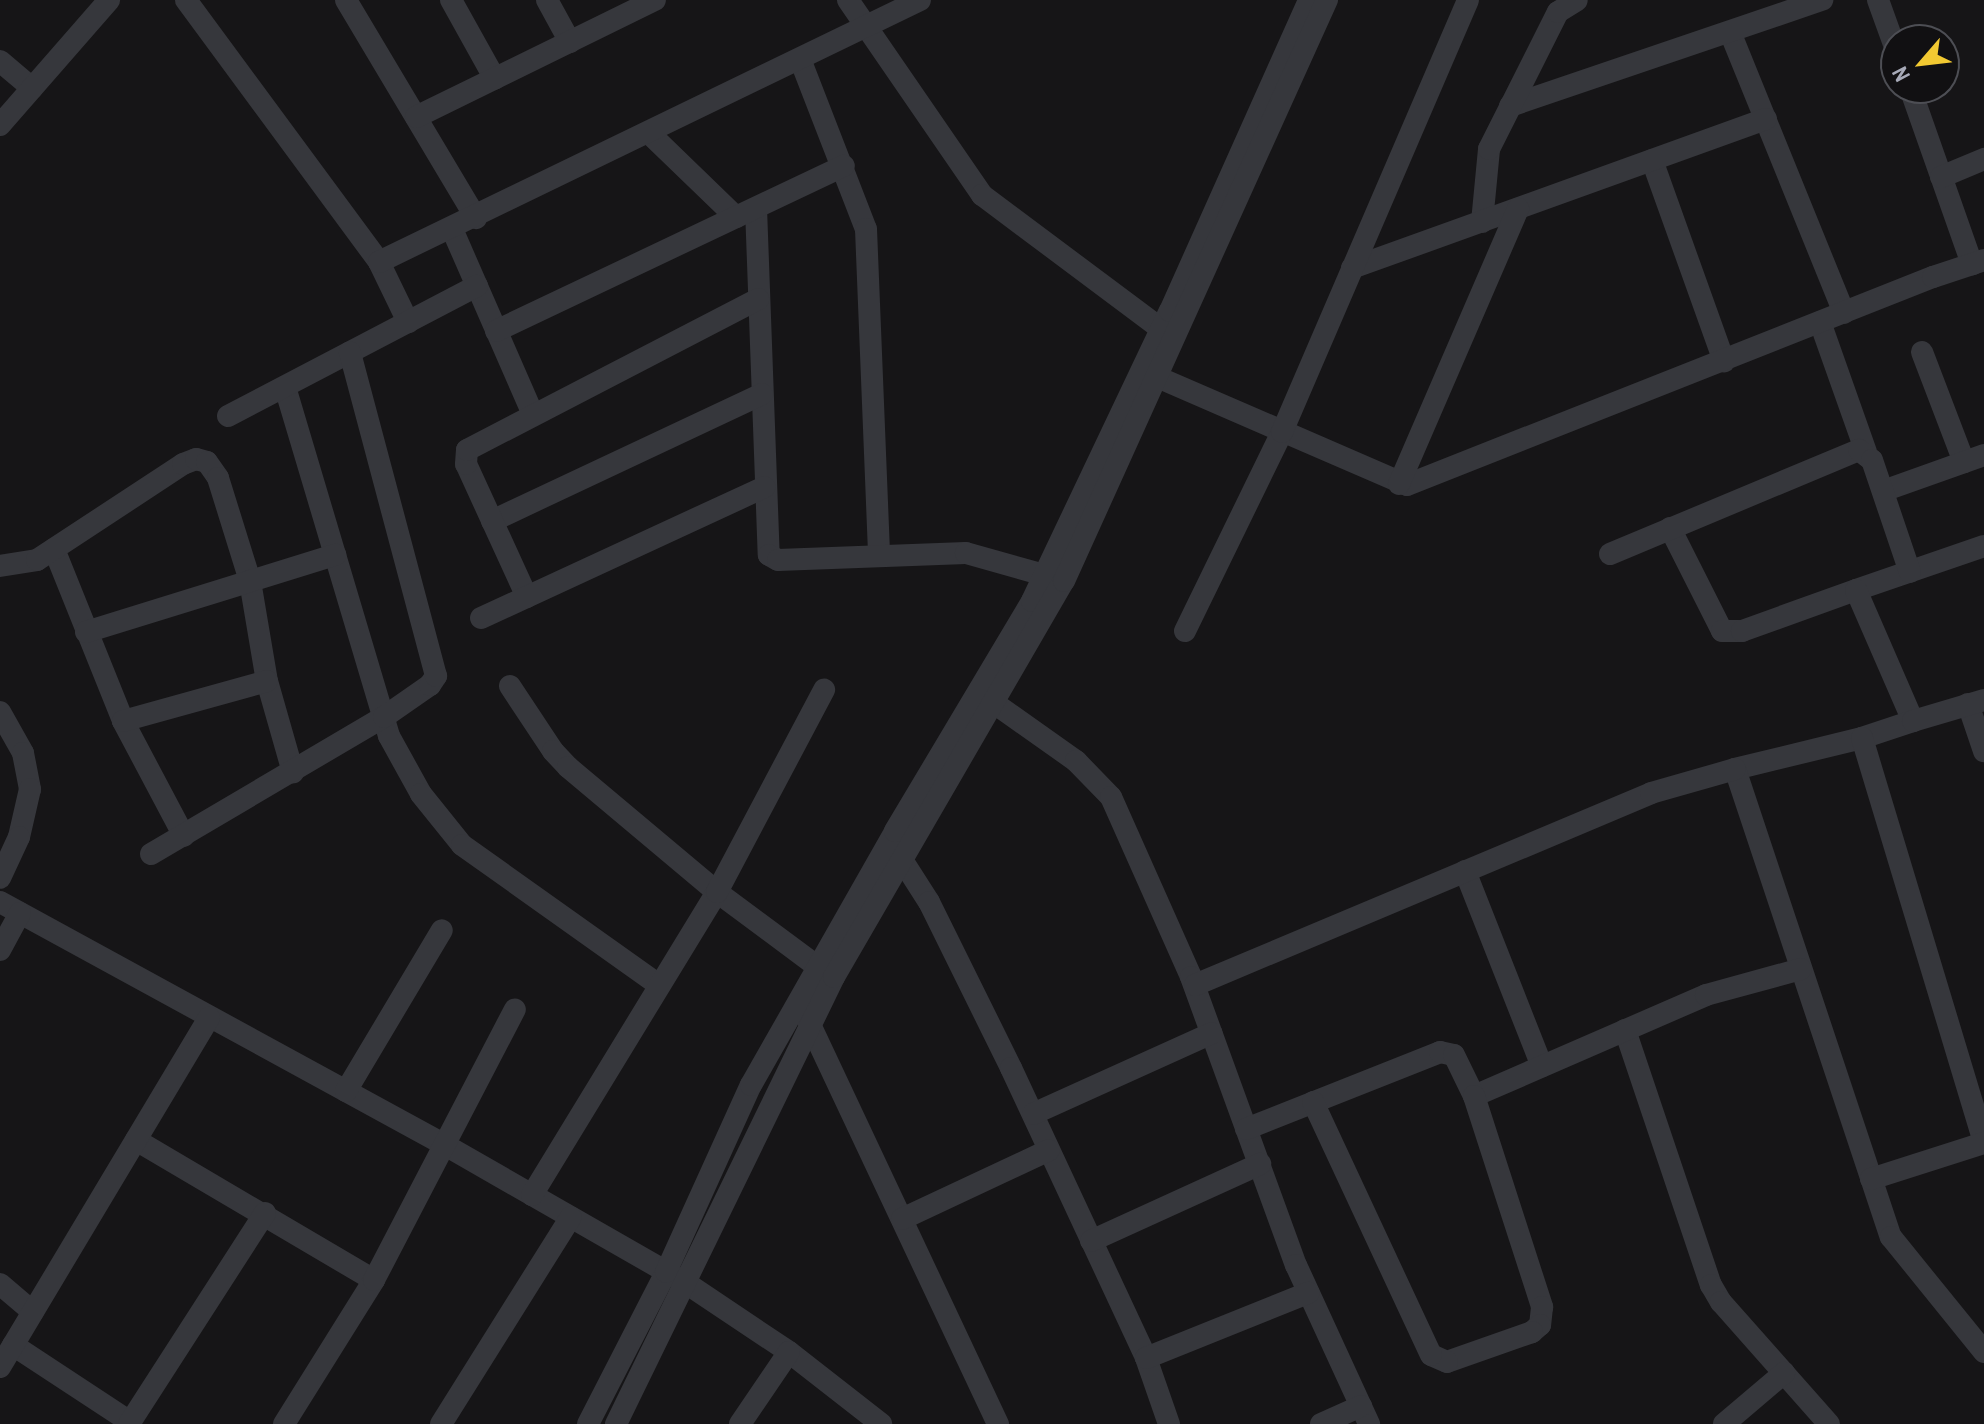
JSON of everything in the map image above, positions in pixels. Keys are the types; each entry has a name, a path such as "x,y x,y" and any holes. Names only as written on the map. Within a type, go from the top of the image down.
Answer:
{"street":[{"path":"0,125 109,0"},
{"path":"186,0 379,262 408,322"},
{"path":"346,0 476,218"},
{"path":"451,0 495,79"},
{"path":"547,0 570,42"},
{"path":"848,0 982,195 1169,332"},
{"path":"379,262 476,218 920,0"},
{"path":"1169,332 1309,0"},
{"path":"616,1424 751,1085 889,842 984,697 1048,589 1327,0"},
{"path":"1185,631 1282,432 1468,0"},
{"path":"1510,106 1730,32 1785,6 1822,0"},
{"path":"1878,0 1887,24"},
{"path":"1482,222 1486,157 1558,12 1571,1"},
{"path":"416,117 644,2"},
{"path":"1730,32 1844,313"},
{"path":"800,59 866,229 879,556"},
{"path":"0,61 32,88"},
{"path":"1150,374 1399,484 1428,480 1820,322 1981,261 1941,177 1916,104"},
{"path":"1352,268 1766,119"},
{"path":"649,133 746,213 758,299 766,550 773,558 966,553 1048,589"},
{"path":"1941,177 1984,159"},
{"path":"1652,160 1724,361"},
{"path":"496,331 844,166"},
{"path":"1399,484 1518,209"},
{"path":"452,229 533,414"},
{"path":"228,416 477,286"},
{"path":"527,597 465,456 474,444 758,299"},
{"path":"1820,322 1910,572"},
{"path":"151,854 384,717 430,685 436,676 350,352"},
{"path":"1883,491 1974,458 1922,352"},
{"path":"285,387 389,736 421,794 462,845 659,985"},
{"path":"492,521 762,394"},
{"path":"1610,554 1850,451 1866,452"},
{"path":"0,566 28,562 54,549 183,464 196,459 207,462 218,478 250,581 267,681 293,772"},
{"path":"481,618 764,487"},
{"path":"1670,528 1722,631 1742,631 1984,546"},
{"path":"54,549 123,721 184,836"},
{"path":"86,632 335,555"},
{"path":"1856,590 1913,721"},
{"path":"123,721 267,681"},
{"path":"510,686 560,759 717,892 818,967"},
{"path":"532,1195 717,892 824,690"},
{"path":"588,1424 676,1278 811,1026 834,977 904,860 984,697"},
{"path":"984,697 1076,761 1111,797 1195,985 1308,1293 1365,1415 1321,1424"},
{"path":"1195,985 1651,793 1862,738 1976,702 1984,751"},
{"path":"0,712 23,753 30,789 19,837 0,878"},
{"path":"1862,738 1984,1143 1871,1179"},
{"path":"1735,769 1891,1237 1984,1352"},
{"path":"889,842 904,860 929,902 1033,1114 1146,1358 1167,1423"},
{"path":"1465,871 1542,1066"},
{"path":"0,902 445,1145 676,1278 789,1352 881,1424"},
{"path":"0,950 20,913"},
{"path":"346,1091 442,930"},
{"path":"1474,1096 1716,992 1801,969"},
{"path":"799,1001 998,1424"},
{"path":"284,1424 374,1280 515,1009"},
{"path":"0,1367 209,1018"},
{"path":"1625,1030 1711,1285 1721,1302 1829,1424"},
{"path":"1033,1114 1212,1033"},
{"path":"1246,1129 1313,1102 1447,1051 1459,1062 1474,1096 1544,1316 1532,1332 1447,1362 1438,1361 1424,1347 1313,1102"},
{"path":"136,1140 265,1213 374,1280"},
{"path":"902,1219 1049,1150"},
{"path":"1091,1241 1260,1164"},
{"path":"13,1345 129,1423 265,1213"},
{"path":"441,1424 571,1217"},
{"path":"0,1284 33,1312"},
{"path":"1146,1358 1308,1293"},
{"path":"740,1424 789,1352"},
{"path":"1724,1424 1784,1373"}]}
